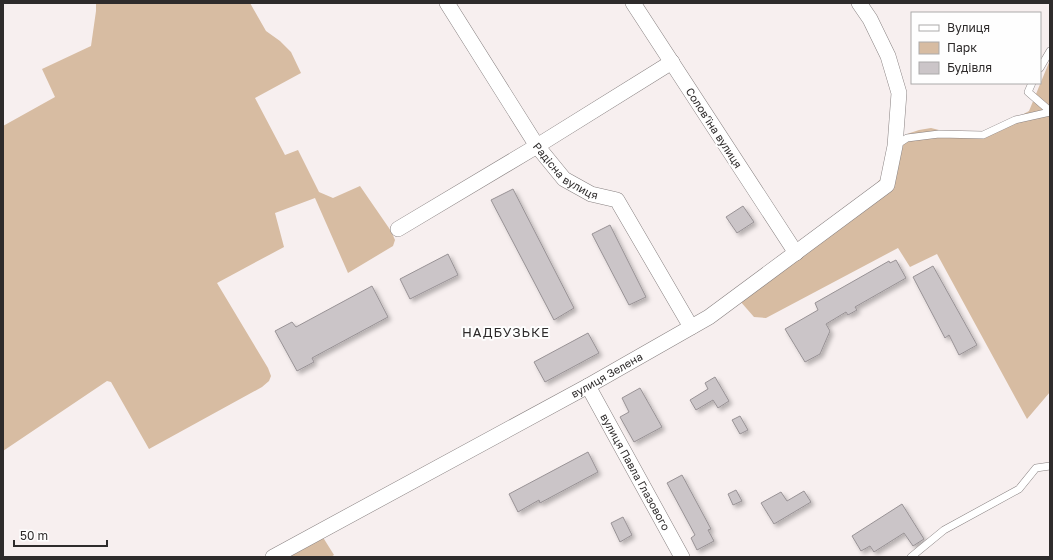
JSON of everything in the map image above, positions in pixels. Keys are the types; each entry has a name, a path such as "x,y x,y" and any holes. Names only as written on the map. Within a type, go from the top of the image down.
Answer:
{"street":[{"name":"Радісна вулиця","path":"447,3 537,146 564,179 591,194 617,200 691,327"},
{"name":"Соловʼїна вулиця","path":"633,3 796,253"},
{"name":"вулиця Зелена","path":"273,557 588,386 709,317 887,185 895,146 899,93 888,56 870,19 859,3"},
{"path":"398,229 537,146 672,62"},
{"name":"вулиця Павла Глазового","path":"588,386 682,557"}],"lane":[{"path":"1041,66 1050,51"},
{"path":"1032,84 1028,92 1050,111"},
{"path":"895,146 907,138 939,134 983,135 1015,120 1050,111"},
{"path":"911,557 944,530 1019,489 1036,468 1050,466"}],"green space":[{"path":"96,3 250,3 266,31 280,41 291,52 301,73 255,98 285,155 298,150 319,192 333,198 360,186 391,231 395,240 393,246 348,273 315,198 275,213 284,247 217,283 268,368 271,376 269,381 262,387 149,449 111,382 107,381 3,451 3,126 55,97 42,69 91,46"},
{"path":"1050,60 1050,392 1027,419 937,254 910,267 898,248 766,318 754,317 740,301 870,192 881,178 898,140 907,134 931,128 947,132 976,134 1011,121 1029,111"},
{"path":"320,536 324,539 334,555 331,557 278,557"}],"building":[{"path":"513,189 574,308 554,320 491,200"},
{"path":"743,206 754,222 737,233 726,217"},
{"path":"610,225 646,297 629,305 592,234"},
{"path":"448,254 458,275 410,299 400,279"},
{"path":"896,260 906,278 855,307 857,310 848,315 846,312 826,324 830,331 820,354 805,362 785,329 818,310 815,303 889,261 890,263"},
{"path":"933,266 977,345 959,355 949,335 945,338 913,277"},
{"path":"372,286 388,317 312,358 314,362 297,371 275,331 292,322 296,327"},
{"path":"588,333 599,353 545,382 534,362"},
{"path":"715,377 729,401 718,408 713,400 696,410 690,400 708,389 705,383"},
{"path":"640,388 662,427 634,442 620,417 629,412 622,398"},
{"path":"740,416 748,430 740,434 732,420"},
{"path":"588,452 598,472 540,503 539,500 518,512 509,494"},
{"path":"682,475 711,529 708,530 714,541 697,550 691,538 695,535 667,483"},
{"path":"736,490 742,501 733,505 728,494"},
{"path":"804,491 811,502 774,524 761,503 781,492 787,501"},
{"path":"902,504 924,539 913,546 904,533 874,552 870,546 861,551 852,536"},
{"path":"623,517 632,535 620,542 611,523"}],"district":[{"name":"НАДБУЗЬКЕ","path":"506,332"}]}
